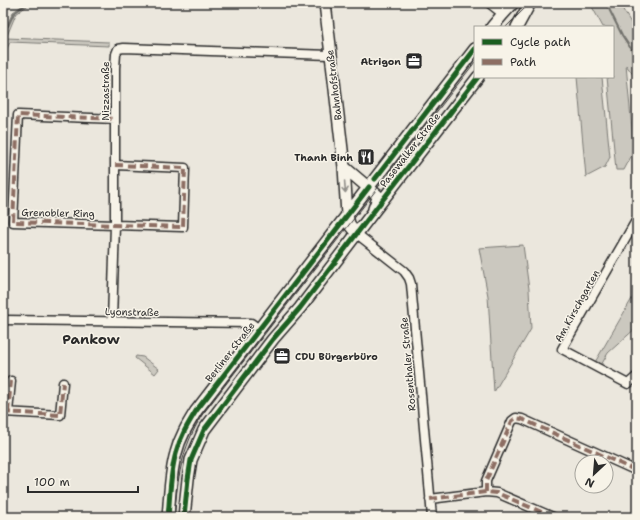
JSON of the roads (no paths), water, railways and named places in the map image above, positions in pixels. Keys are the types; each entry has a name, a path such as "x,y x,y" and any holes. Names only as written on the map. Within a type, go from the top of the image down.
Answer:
{"main road":[{"name":"Bahnhofstraße","path":"325,3 344,167 347,215"},
{"path":"493,26 514,3"},
{"path":"503,14 518,25 530,3"},
{"name":"Pasewalker Straße","path":"347,215 474,50"},
{"name":"Pasewalker Straße","path":"357,234 477,78"},
{"path":"439,97 454,108"},
{"path":"344,167 377,195 378,198 374,211"},
{"path":"184,517 191,460 204,430 357,234 349,224 347,215"},
{"name":"Berliner Straße","path":"168,517 175,457 184,432 196,411 347,215"}],"street":[{"path":"489,3 503,14"},
{"name":"Nizzastraße","path":"112,321 115,225 116,52 120,48 330,55"},
{"name":"Grenobler Ring","path":"115,119 18,115 13,222 115,225"},
{"path":"115,165 185,168 183,227 115,225"},
{"name":"Am Kirschgarten","path":"637,219 562,349 628,384 637,376"},
{"name":"Rosenthaler Straße","path":"357,234 404,271 411,284 432,517"},
{"name":"Lyonstraße","path":"3,320 251,323 260,329"},
{"path":"11,381 6,412 60,415 63,383"},
{"path":"486,492 486,481 512,421 516,418 522,419 637,471"},
{"path":"430,499 486,492 497,493 553,517"}],"waterway":[{"path":"3,29 8,26 14,13 28,3"},
{"path":"606,3 622,35 637,58"}],"tram line":[{"path":"507,26 530,3"},
{"path":"174,517 179,476 185,452 189,440 202,415 474,63"}],"place":[{"name":"Atrigon","path":"414,61"},
{"name":"Thanh Binh","path":"366,157"},
{"name":"CDU Bürgerbüro","path":"282,356"}],"district":[{"name":"Pankow","path":"91,339"}]}
